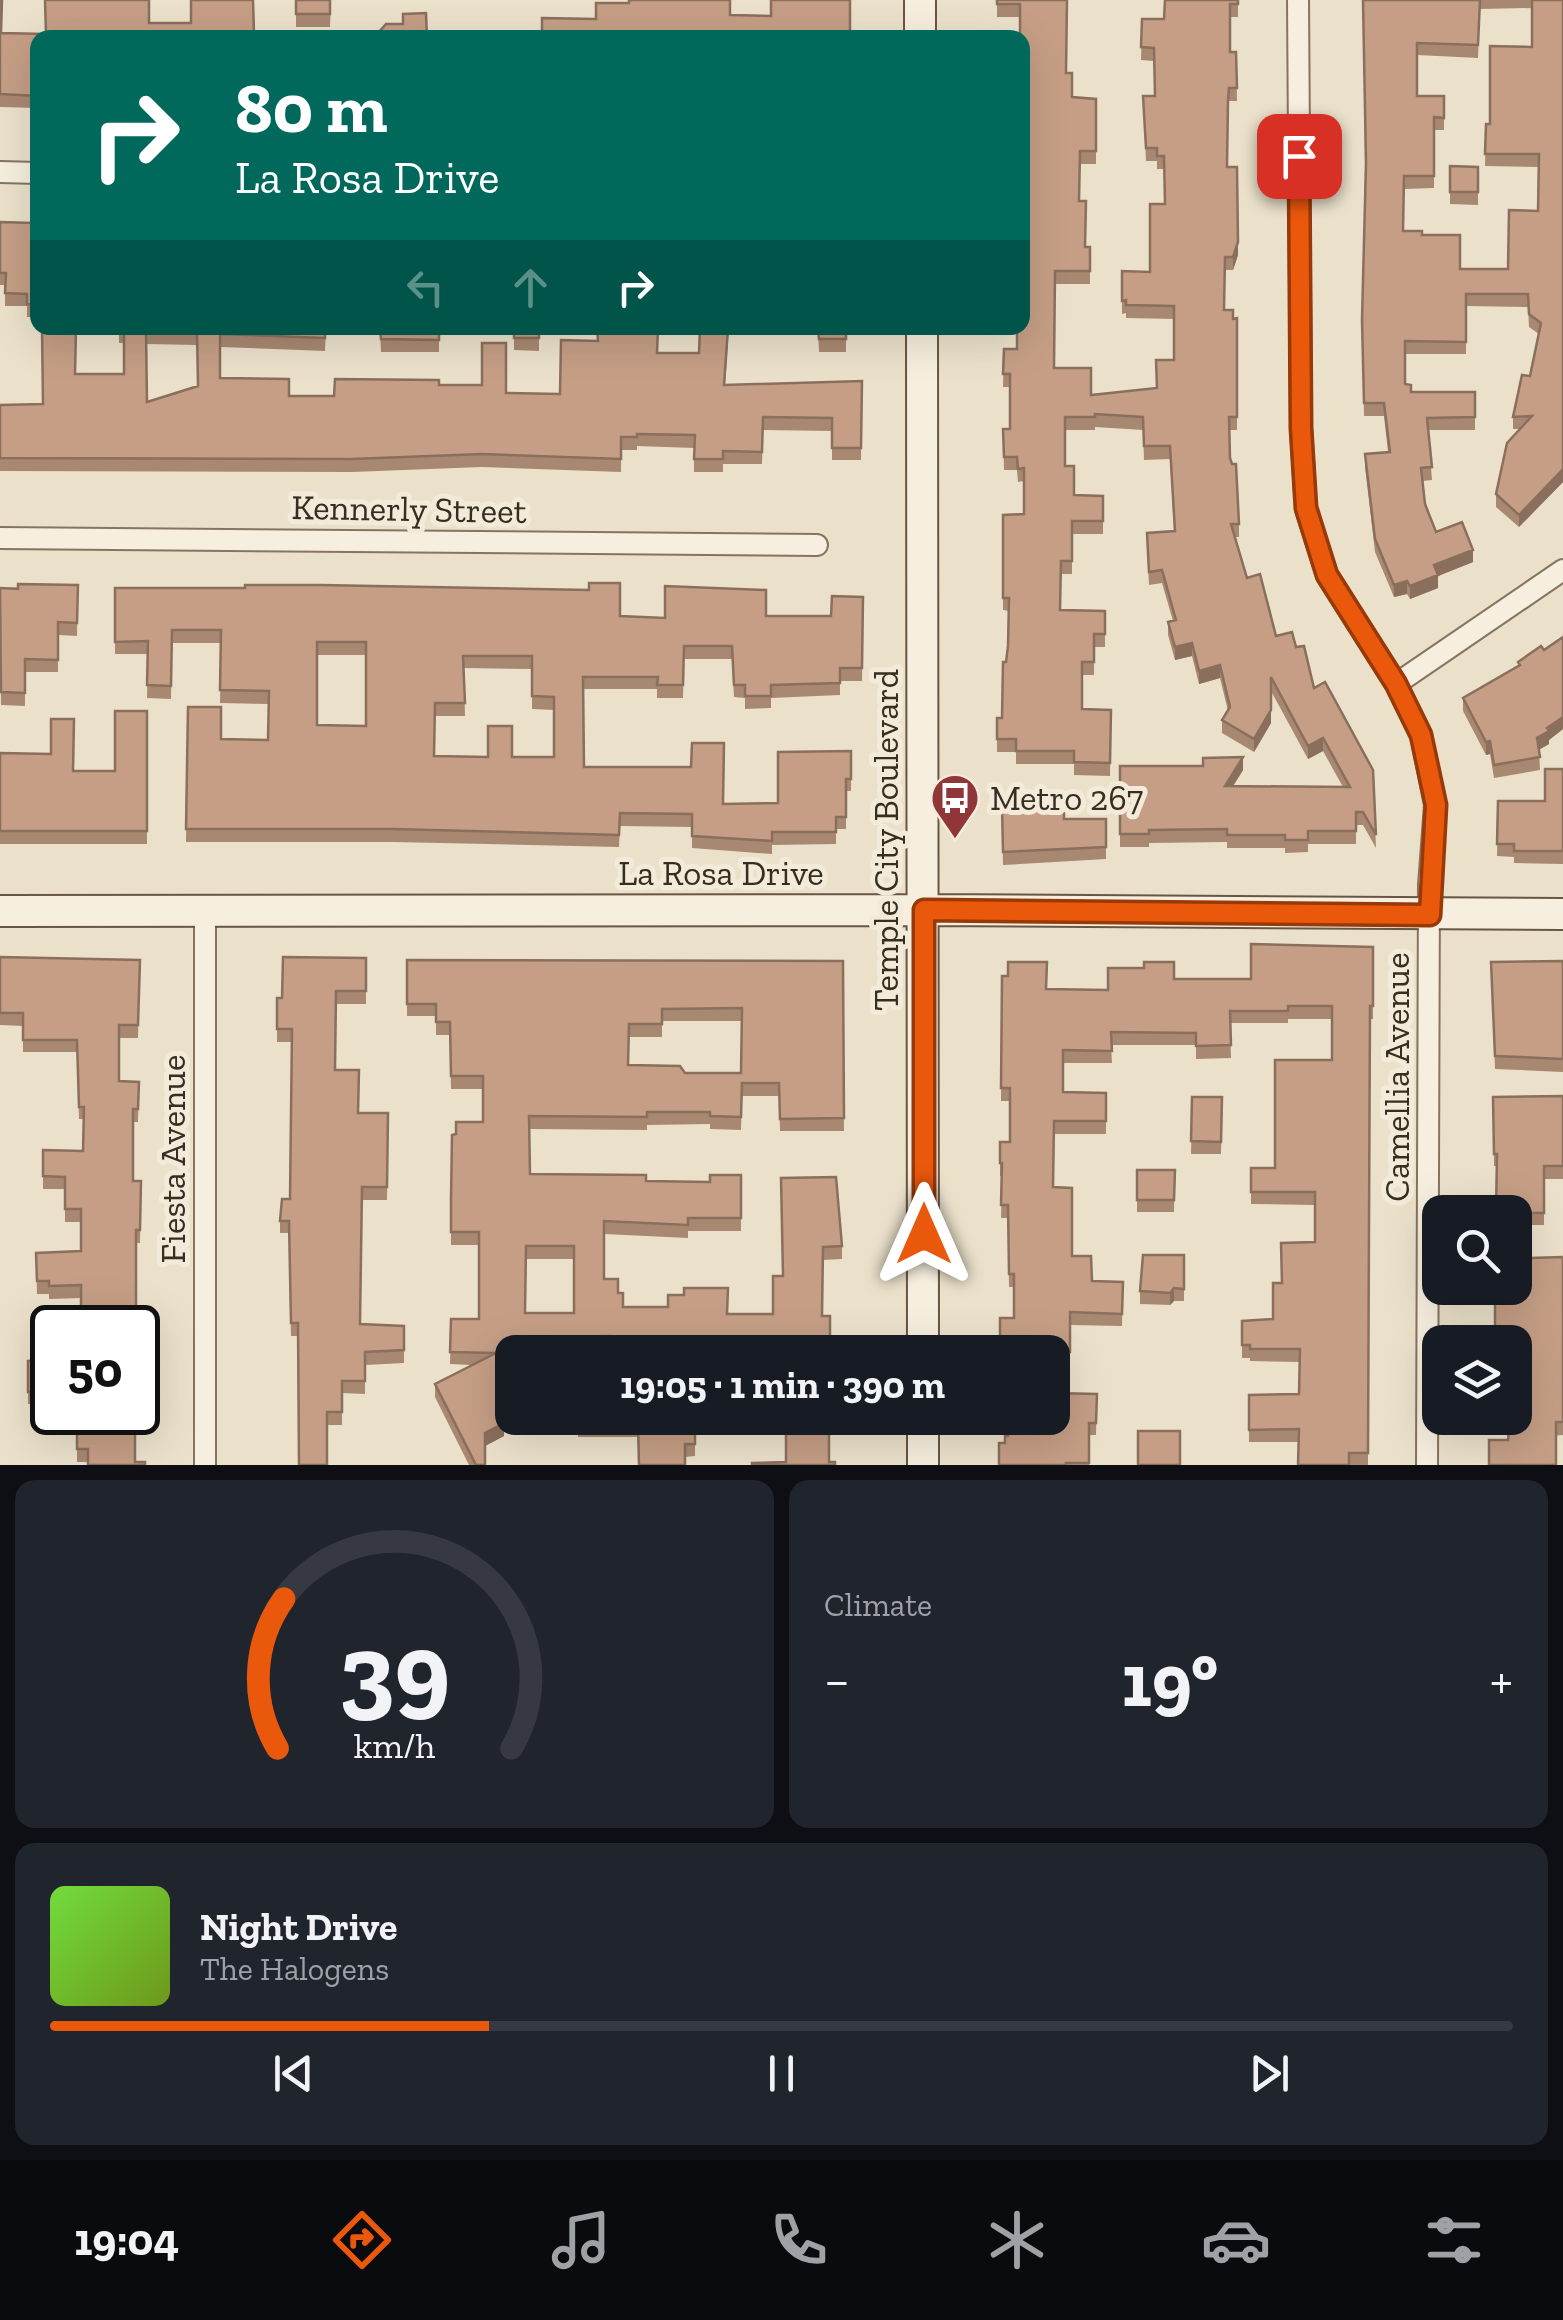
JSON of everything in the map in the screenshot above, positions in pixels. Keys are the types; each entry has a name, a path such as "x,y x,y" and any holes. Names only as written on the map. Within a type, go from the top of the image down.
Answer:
{"street":[{"path":"920,0 920,30"},
{"name":"Camellia Avenue","path":"1298,0 1301,428 1306,508 1327,575 1396,684 1421,735 1436,805 1430,915 1427,1465"},
{"path":"0,172 30,172"},
{"name":"Temple City Boulevard","path":"922,335 923,1335"},
{"name":"Kennerly Street","path":"0,538 817,545"},
{"path":"1396,684 1563,570"},
{"name":"La Rosa Drive","path":"0,910 1563,914"},
{"name":"Fiesta Avenue","path":"205,912 205,1465"},
{"path":"923,1435 923,1465"}],"building":[{"path":"0,0 2,0 1,33 30,34 30,96 0,94"},
{"path":"45,0 149,0 149,23 191,23 191,0 253,0 254,30 46,30"},
{"path":"296,0 330,0 330,14 296,14"},
{"path":"730,0 730,15 771,16 771,0 850,0 850,30 542,30 542,18 596,19 596,3"},
{"path":"997,0 1067,0 1066,73 1072,73 1072,97 1096,99 1096,151 1080,151 1079,201 1086,201 1085,247 1090,247 1090,271 1055,271 1054,368 1091,368 1091,395 1157,388 1156,360 1174,360 1174,306 1126,305 1126,300 1122,301 1122,271 1150,272 1150,204 1165,204 1164,156 1157,156 1157,148 1146,148 1143,96 1155,96 1154,48 1141,47 1142,19 1164,19 1165,0 1238,0 1238,4 1230,4 1230,52 1236,52 1237,88 1229,88 1227,167 1237,167 1238,242 1233,257 1225,257 1224,310 1233,310 1233,319 1237,318 1237,417 1229,417 1239,524 1231,524 1247,578 1260,574 1276,636 1292,632 1296,647 1304,646 1314,688 1325,682 1373,770 1376,835 1363,812 1356,812 1356,831 1308,831 1308,840 1285,840 1285,835 1227,835 1227,829 1120,834 1120,766 1203,766 1203,758 1243,757 1225,786 1350,787 1323,738 1308,746 1271,677 1271,710 1254,739 1222,720 1230,707 1220,665 1199,671 1192,643 1175,647 1168,622 1176,620 1162,570 1149,572 1147,533 1175,531 1170,446 1144,446 1143,417 1065,417 1065,466 1074,466 1074,495 1103,496 1103,521 1072,521 1072,561 1061,561 1060,610 1105,611 1105,634 1094,634 1094,662 1082,662 1082,709 1111,710 1110,763 1074,762 1074,751 1016,751 1016,739 997,739 997,718 1002,718 1003,662 1008,646 1009,598 1003,598 1003,515 1024,514 1024,468 1018,469 1017,457 1004,457 1003,429 1010,429 1010,374 1003,374 1004,349 1017,349 1017,335 1030,335 1030,30 1020,30 1020,4 997,4"},
{"path":"1363,0 1480,0 1478,45 1417,43 1417,96 1444,96 1444,118 1434,117 1434,176 1404,176 1403,231 1460,235 1460,269 1508,269 1509,210 1538,211 1539,154 1485,154 1486,124 1490,124 1490,46 1532,47 1532,0 1563,0 1563,469 1519,515 1496,494 1507,443 1532,416 1513,417 1522,375 1530,376 1541,323 1529,314 1528,294 1466,294 1466,342 1405,341 1405,384 1411,385 1411,392 1475,392 1475,417 1427,418 1432,467 1421,468 1425,504 1436,532 1462,522 1473,550 1434,565 1438,575 1410,586 1407,581 1394,585 1375,539 1365,454 1390,452 1384,403 1364,403"},
{"path":"426,13 427,30 381,30 386,24 403,24 403,14"},
{"path":"1450,166 1478,167 1478,192 1450,192"},
{"path":"0,222 30,223 30,304 27,294 5,293 6,273 0,273"},
{"path":"42,335 76,335 75,374 124,374 124,335 146,335 147,402 198,386 197,335 220,335 220,378 289,379 289,396 334,396 335,379 439,380 439,385 482,385 482,343 506,343 506,393 560,394 561,340 598,341 598,335 658,335 657,353 699,353 700,335 728,335 724,385 862,381 861,448 832,448 832,418 763,417 762,452 723,451 723,459 694,459 695,435 637,434 621,437 621,459 482,454 352,459 0,458 0,405 43,404"},
{"path":"246,335 325,335 325,338"},
{"path":"381,335 439,335 439,340 381,339"},
{"path":"514,335 539,335 539,338"},
{"path":"819,335 846,335 846,339 819,339"},
{"path":"589,583 620,583 620,616 665,618 665,586 766,590 766,616 831,616 832,596 863,597 862,668 840,668 840,683 771,685 771,696 745,696 745,685 734,685 732,646 684,646 683,685 657,685 658,677 583,677 584,767 691,767 692,743 724,743 723,804 778,803 778,752 851,751 846,817 836,817 836,832 772,832 772,841 692,836 692,814 620,813 619,835 186,829 188,707 221,707 221,739 268,740 269,691 220,690 221,630 172,630 171,686 147,685 148,641 115,642 115,588 320,585 589,590","holes":["317,642 366,642 366,726 317,725","463,656 532,656 532,696 554,697 554,757 512,757 512,726 488,726 488,757 434,756 435,703 465,703"]},
{"path":"18,584 78,585 77,623 58,622 58,660 25,659 25,693 1,692 0,588 18,589"},
{"path":"1563,637 1563,717 1537,738 1540,757 1494,765 1490,741 1486,742 1463,698 1520,665 1518,662 1541,646 1544,650"},
{"path":"115,711 147,711 147,831 0,831 0,753 51,754 51,719 74,719 73,771 115,771"},
{"path":"1545,769 1563,769 1563,851 1514,851 1514,844 1497,844 1498,801 1545,801"},
{"path":"1002,806 1064,807 1064,819 1106,819 1106,847 1003,852"},
{"path":"1251,944 1373,947 1368,1453 1349,1453 1349,1465 1298,1465 1299,1429 1249,1430 1249,1395 1299,1394 1300,1349 1250,1349 1250,1345 1242,1345 1242,1321 1273,1319 1273,1283 1282,1283 1281,1243 1315,1242 1315,1192 1251,1192 1251,1168 1275,1168 1275,1060 1332,1060 1332,1006 1230,1011 1231,1045 1196,1046 1196,1033 1111,1032 1112,1051 1063,1050 1063,1092 1106,1093 1106,1121 1054,1121 1053,1187 1072,1188 1072,1256 1091,1256 1092,1281 1123,1282 1122,1314 1070,1312 1070,1335 1000,1335 1000,1318 1014,1318 1008,1205 1001,1205 1000,1163 1000,1142 1010,1142 1010,1088 1001,1088 1002,976 1008,976 1008,962 1047,962 1046,989 1108,990 1108,968 1144,968 1144,962 1174,962 1174,979 1251,979"},
{"path":"0,957 140,960 138,1025 119,1025 119,1081 139,1082 138,1109 133,1109 133,1181 141,1181 140,1230 136,1230 136,1305 81,1305 81,1285 49,1286 49,1281 37,1281 36,1253 81,1251 81,1209 65,1209 65,1177 43,1176 43,1150 83,1151 84,1107 79,1107 77,1040 23,1040 23,1013 0,1013"},
{"path":"283,957 366,958 366,991 336,991 335,1070 359,1070 358,1113 388,1113 387,1187 362,1187 360,1324 404,1326 404,1350 365,1352 365,1381 342,1381 342,1412 327,1412 327,1465 299,1465 298,1323 291,1323 289,1221 280,1221 282,1199 290,1199 292,1029 277,1029"},
{"path":"407,960 843,961 844,1118 780,1119 779,1083 742,1083 741,1117 710,1116 710,1112 647,1112 647,1117 529,1116 530,1174 646,1175 646,1181 710,1182 710,1175 741,1175 741,1218 688,1218 688,1225 604,1221 604,1279 618,1279 623,1307 668,1307 668,1295 684,1295 684,1288 728,1288 727,1314 773,1314 773,1276 783,1276 781,1178 836,1177 842,1246 823,1247 822,1316 830,1316 830,1335 495,1335 495,1353 450,1352 451,1319 479,1319 479,1232 451,1232 452,1135 456,1134 456,1122 483,1122 483,1076 451,1076 450,1022 436,1022 436,1004 407,1004","holes":["742,1008 741,1073 685,1073 680,1066 628,1065 629,1024 662,1024 662,1009","526,1246 574,1246 574,1313 525,1313"]},
{"path":"1563,961 1563,1059 1495,1056 1491,962"},
{"path":"1563,1096 1563,1166 1544,1166 1544,1213 1532,1213 1532,1195 1496,1195 1493,1097"},
{"path":"1192,1097 1222,1097 1221,1142 1191,1141"},
{"path":"1137,1170 1175,1170 1174,1200 1137,1200"},
{"path":"1143,1255 1184,1255 1184,1289 1174,1288 1170,1293 1140,1291"},
{"path":"1563,1257 1563,1422 1556,1422 1556,1465 1489,1465 1489,1440 1532,1435 1532,1325 1495,1325 1495,1305 1532,1305 1532,1258"},
{"path":"495,1354 495,1428 485,1433 485,1465 476,1465 435,1384"},
{"path":"1070,1393 1097,1394 1096,1423 1089,1423 1089,1463 999,1465 999,1443 1005,1443 1008,1436 1070,1435"},
{"path":"1138,1431 1180,1431 1180,1465 1138,1465"},
{"path":"77,1435 135,1435 135,1462 145,1465 88,1465 88,1449 77,1449"},
{"path":"638,1435 695,1435 695,1444 685,1444 685,1465 639,1465"},
{"path":"786,1435 829,1435 829,1462 835,1465 752,1465 786,1462"}],"place":[{"name":"Metro 267","path":"955,840"}],"route":[{"path":"924,1234 924,910 1430,915 1436,805 1421,735 1396,684 1327,575 1306,508 1301,428 1299,156"}]}
